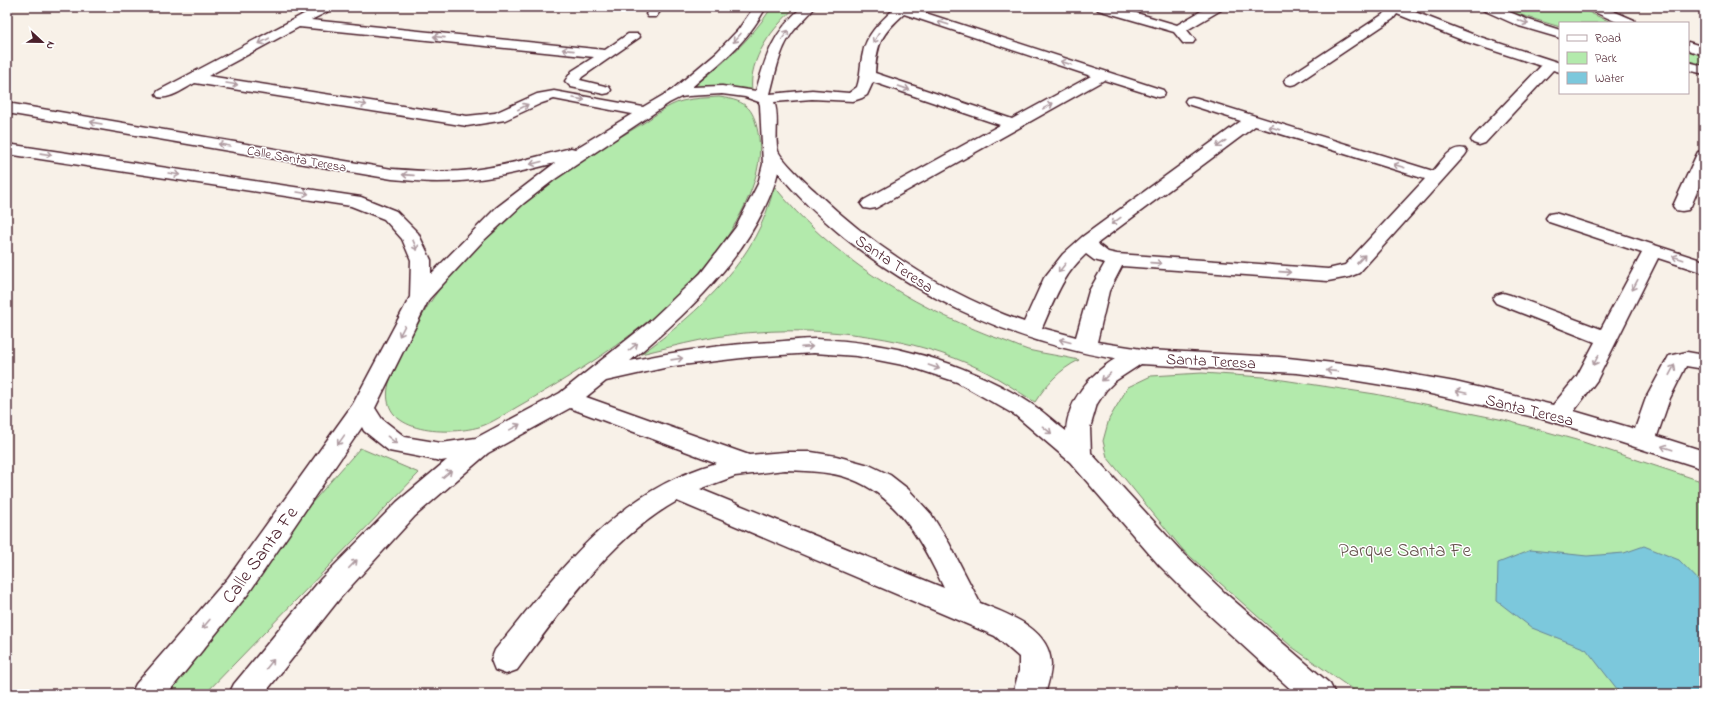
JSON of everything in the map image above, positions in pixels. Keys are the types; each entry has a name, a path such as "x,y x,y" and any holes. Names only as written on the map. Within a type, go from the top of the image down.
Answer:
{"street":[{"path":"671,97 722,55 740,36 760,7"},
{"path":"245,694 342,576 406,509 481,446 568,399 656,328 708,277 745,228 767,184 771,164 765,100 772,58 779,43 792,24 809,7"},
{"path":"1102,7 1179,29 1188,40"},
{"path":"1179,29 1217,7"},
{"path":"1487,7 1524,22 1559,34"},
{"path":"1594,7 1627,22"},
{"path":"194,78 467,121 503,116 542,97 554,95 645,104 671,97 720,90 751,94 765,100 834,103 840,98 859,94 864,90 871,46 884,26 899,8 1158,93"},
{"path":"1291,81 1396,11 1426,8"},
{"path":"163,94 323,9"},
{"path":"1396,11 1555,67 1479,140"},
{"path":"298,23 607,54"},
{"path":"616,92 576,84 572,81 577,74 633,37"},
{"path":"1689,46 1704,51"},
{"path":"1689,66 1704,70"},
{"path":"867,75 1014,125"},
{"path":"870,204 1103,75"},
{"path":"1192,101 1436,178"},
{"path":"420,297 474,239 532,187 645,104"},
{"name":"Calle Santa Teresa","path":"7,108 399,175 438,177 487,173 536,163 587,148"},
{"path":"1030,332 1054,278 1070,258 1089,241 1252,121"},
{"path":"7,149 355,201 390,215 411,237 421,260 420,297"},
{"name":"Santa Teresa","path":"770,151 798,185 832,219 917,281 1001,322 1030,332 1085,347 1138,356 1263,363 1369,375 1436,386 1558,415 1704,460"},
{"path":"1089,241 1089,245 1095,253 1117,260 1328,275 1342,273 1352,269 1459,152"},
{"path":"1682,206 1700,175 1704,156"},
{"path":"1555,218 1704,267"},
{"path":"1558,415 1586,380 1653,250"},
{"path":"1085,347 1099,287 1106,272 1117,260"},
{"name":"Calle Santa Fe","path":"147,694 238,586 363,408 420,297"},
{"path":"1503,300 1606,339"},
{"path":"598,375 673,359 750,350 814,346 857,349 912,359 965,377 1023,409 1079,456 1169,557 1215,602 1319,694"},
{"path":"1079,456 1078,429 1082,410 1091,393 1104,378 1120,366 1138,356"},
{"path":"1643,440 1658,398 1677,361 1683,358 1691,358 1704,362"},
{"path":"568,399 749,465"},
{"path":"363,408 373,425 398,445 440,452 481,446"},
{"path":"506,660 572,578 605,541 639,511 675,489 715,473 749,465 794,461 814,461 862,471 884,483 899,495 913,511 942,554 969,611"},
{"path":"675,489 1006,627 1031,647 1037,661 1036,673 1028,694"}],"green space":[{"path":"772,7 796,7 779,24 764,44 754,67 752,91 727,87 691,88 714,71 745,41"},
{"path":"1523,7 1577,7 1611,22 1559,22 1559,27 1501,9"},
{"path":"1689,50 1704,55 1704,67 1689,63"},
{"path":"719,97 744,104 752,113 759,138 759,164 745,205 726,238 703,268 676,296 647,322 615,346 549,388 484,425 465,430 449,431 417,428 403,422 393,413 388,400 389,383 396,365 425,311 451,275 501,220 533,194 559,176 667,107 687,100"},
{"path":"774,186 796,211 846,256 901,293 960,323 1028,350 1079,360 1054,378 1035,402 1001,380 954,358 900,342 843,333 786,331 744,333 699,340 641,354 684,321 724,282 741,260 755,237 766,212"},
{"name":"Parque Santa Fe","path":"1202,373 1263,377 1375,394 1504,420 1580,441 1704,482 1704,694 1359,694 1292,647 1183,550 1107,457 1103,441 1109,419 1128,387 1151,376"},
{"path":"360,448 419,473 205,694 144,694"}],"water":[{"path":"1644,546 1679,560 1704,586 1704,694 1621,694 1586,649 1532,628 1497,601 1498,563 1531,550 1587,556 1624,553"}]}
